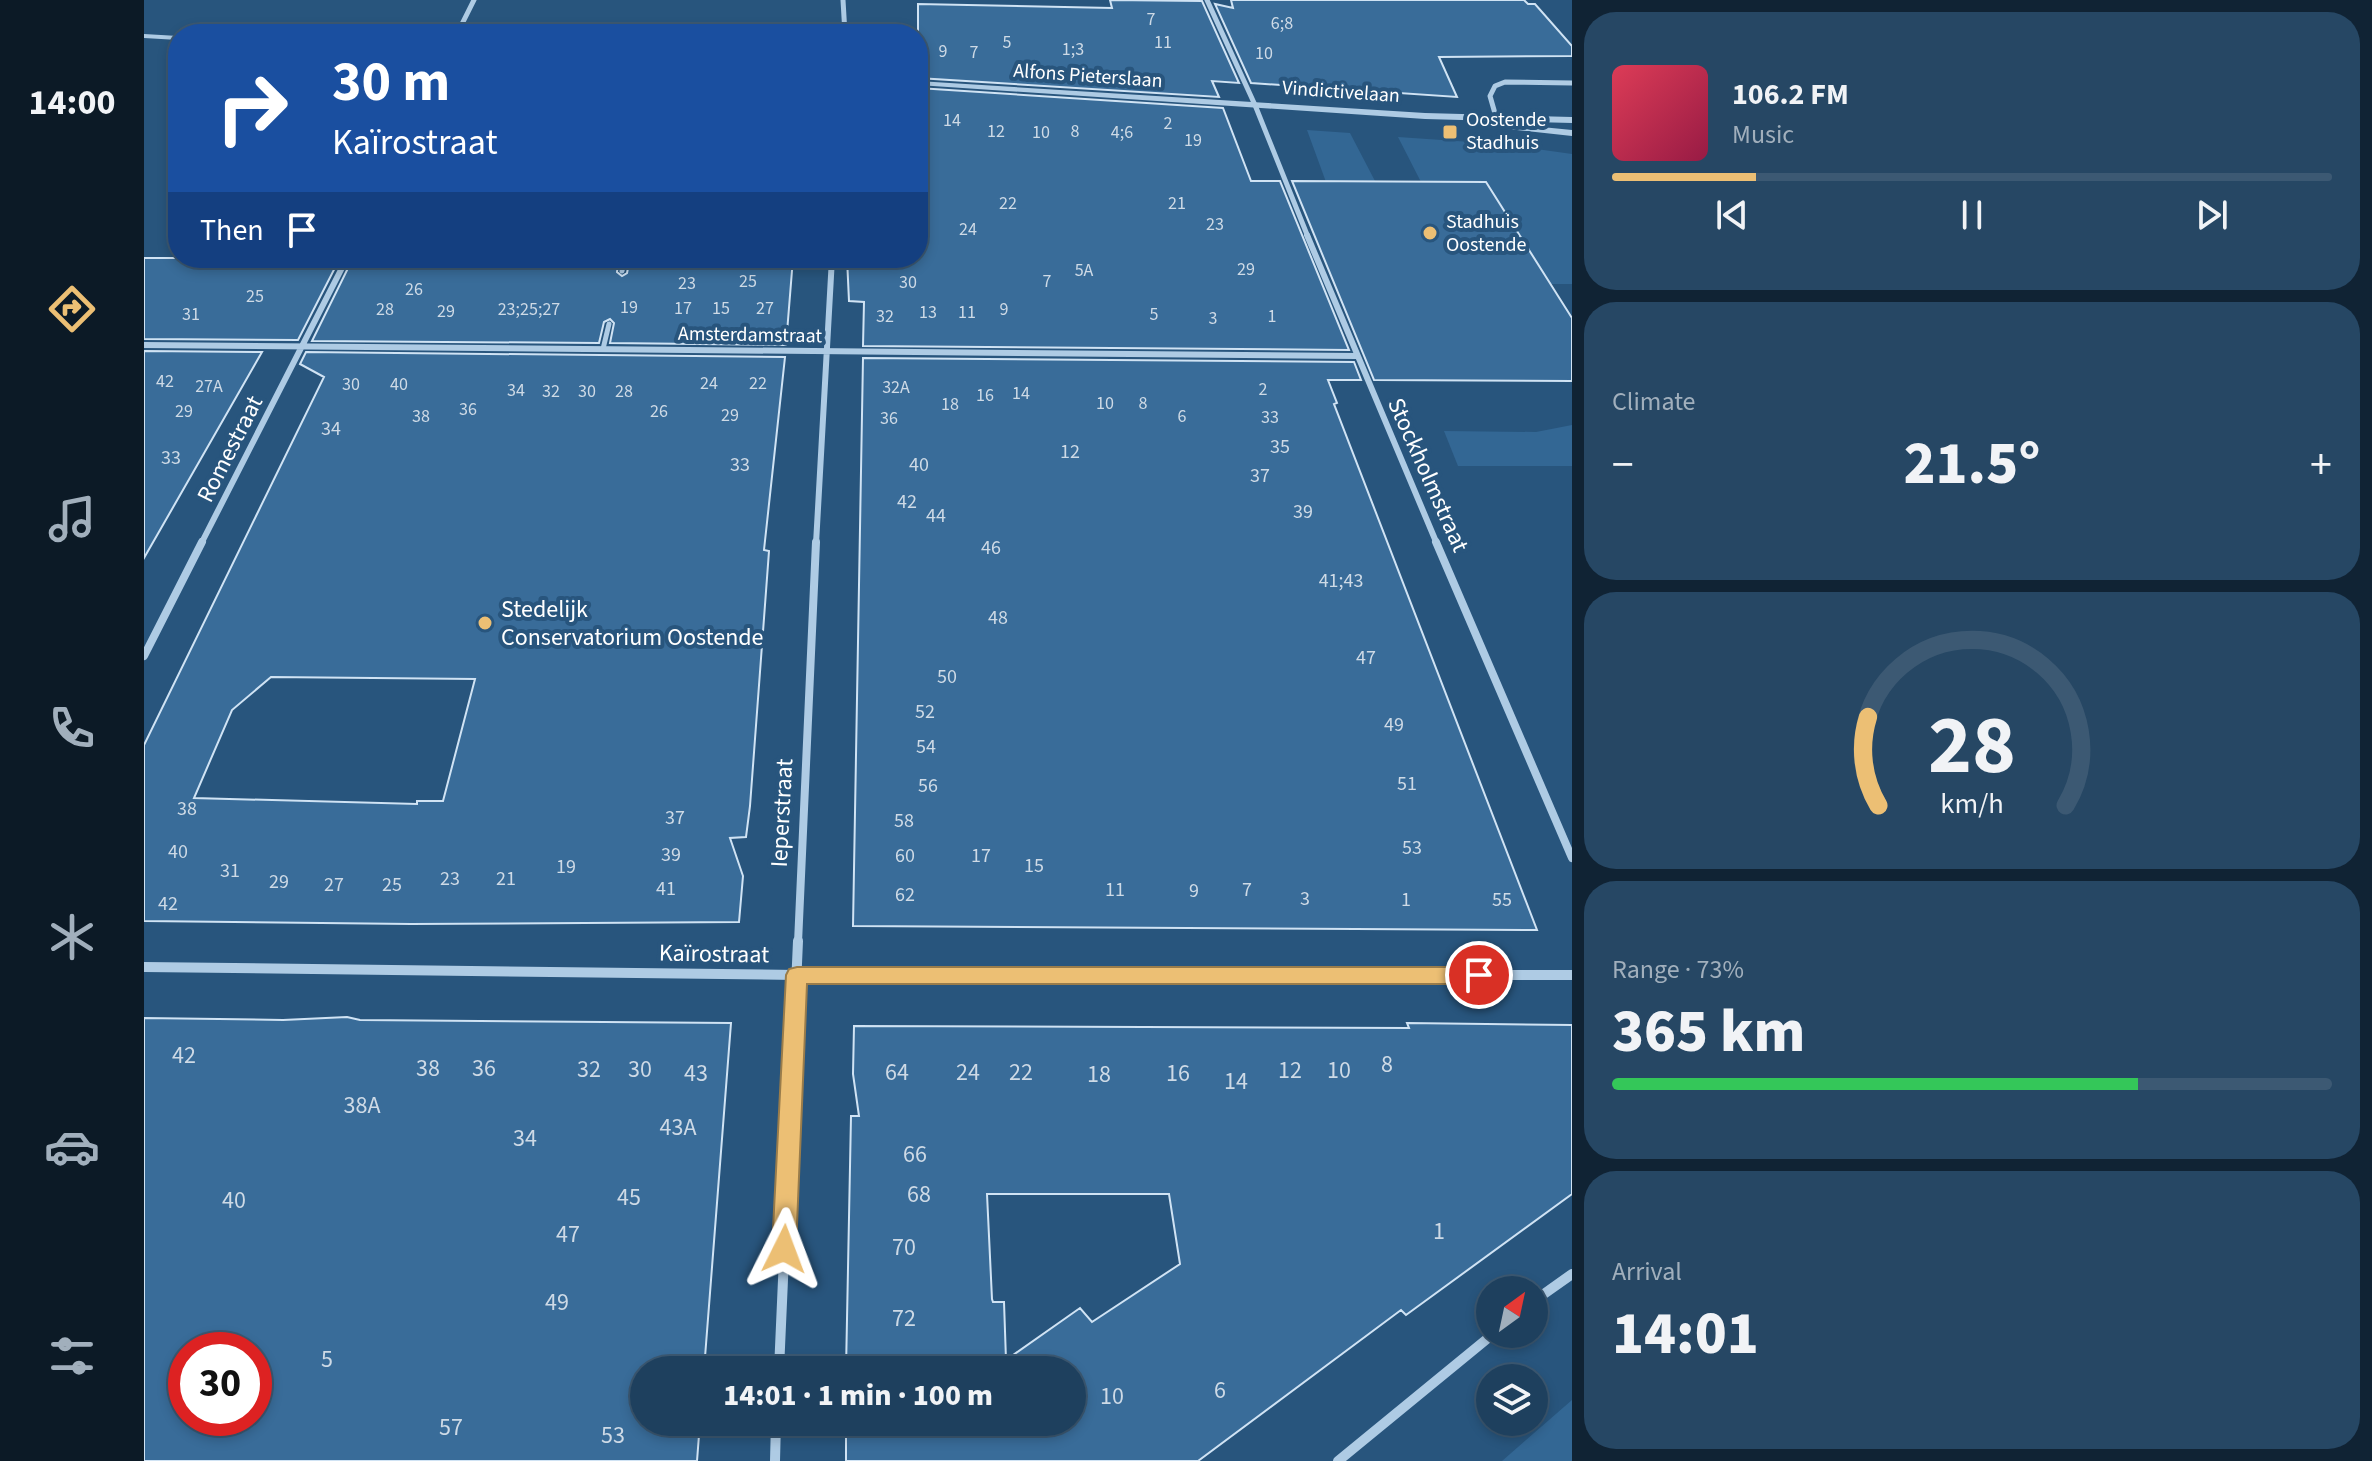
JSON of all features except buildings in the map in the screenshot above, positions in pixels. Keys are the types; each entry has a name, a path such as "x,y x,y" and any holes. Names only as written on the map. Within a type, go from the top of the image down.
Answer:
{"street":[{"path":"462,24 474,0"},
{"path":"843,0 844,24"},
{"name":"Stockholmstraat","path":"1207,0 1255,105 1356,356 1572,858"},
{"path":"144,36 168,37"},
{"path":"1496,117 1490,96 1495,86 1505,82 1572,83"},
{"name":"Alfons Pieterslaan","path":"928,84 1255,105"},
{"name":"Vindictivelaan","path":"1255,105 1425,116 1572,120"},
{"name":"Vindictivelaan","path":"1425,116 1572,133"},
{"path":"1519,128 1572,141"},
{"name":"Romestraat","path":"144,656 342,268"},
{"name":"Ieperstraat","path":"780,1356 831,268"},
{"name":"Amsterdamstraat","path":"144,345 1356,356"},
{"name":"Kaïrostraat","path":"144,967 797,975 1572,975"},
{"path":"1548,1291 1572,1274"},
{"path":"1338,1461 1476,1348"},
{"path":"775,1461 776,1436"}],"lane":[{"path":"603,349 609,324"}],"shaded area":[{"path":"1307,130 1350,133 1375,181 1326,182"},
{"path":"1398,137 1500,144 1572,154 1572,284 1551,284 1486,182 1421,182"},
{"path":"1572,425 1572,466 1458,466 1444,431 1536,432"},
{"path":"1572,1400 1572,1461 1502,1461 1531,1436 1548,1436 1548,1421"}],"place":[{"name":"Oostende Stadhuis","path":"1450,132"},
{"name":"Stadhuis Oostende","path":"1430,233"},
{"name":"Stedelijk Conservatorium Oostende","path":"485,623"}],"route":[{"path":"784,1249 797,975 1479,975"}]}
